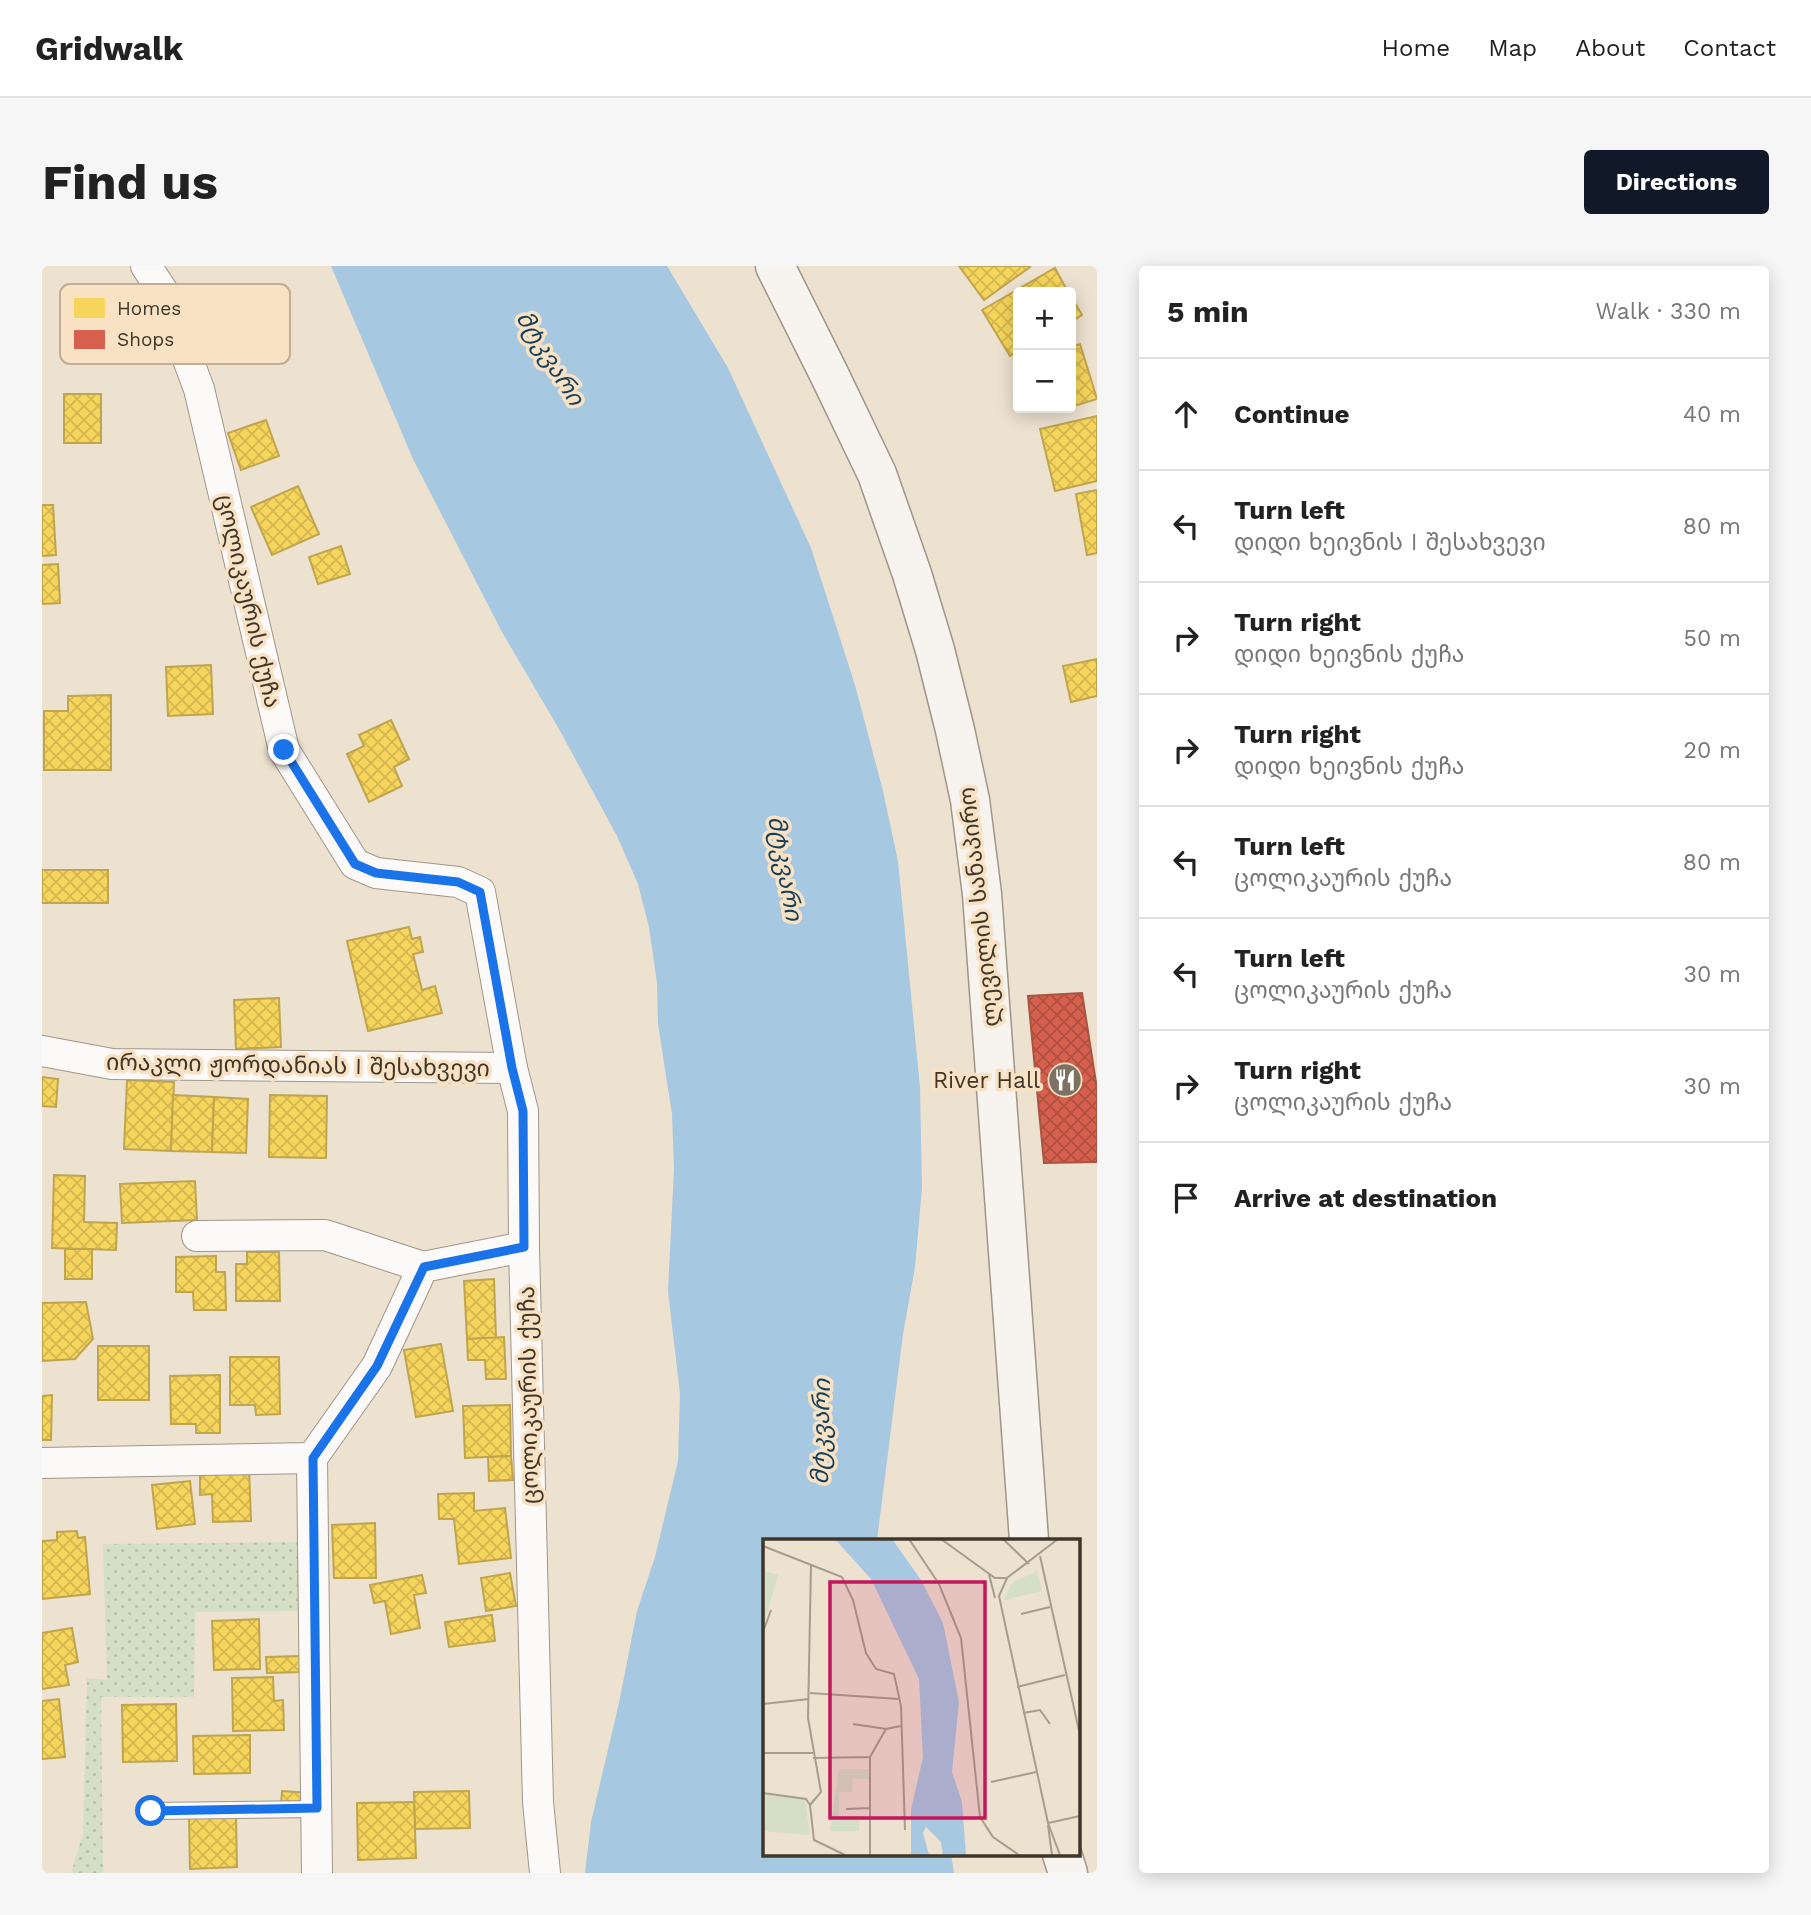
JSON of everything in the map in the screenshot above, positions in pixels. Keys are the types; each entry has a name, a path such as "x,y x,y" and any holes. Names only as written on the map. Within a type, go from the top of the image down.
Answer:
{"main road":[{"name":"ლევილის სანაპირო","path":"775,266 877,474 935,650 967,789 984,907 1029,1539"},
{"path":"1063,1856 1068,1873"}],"street":[{"name":"ცოლიკაურის ქუჩა","path":"146,266 158,284"},
{"name":"ცოლიკაურის ქუჩა","path":"190,364 199,389 284,750 355,864 376,873 458,882 480,892 512,1068 523,1111 538,1802 545,1873"},
{"name":"ირაკლი ჟორდანიას I შესახვევი","path":"42,1051 112,1064 512,1068"},
{"path":"197,1236 325,1235 424,1267 524,1247"},
{"path":"317,1873 313,1458 377,1366 424,1267"},
{"path":"42,1463 313,1458"}],"lane":[{"path":"151,1811 317,1808"}],"green space":[{"path":"307,1542 309,1611 195,1612 194,1697 101,1697 103,1873 71,1873 83,1834 87,1678 107,1680 103,1544"}],"water":[{"name":"მტკვარი","path":"331,266 667,266 728,368 811,548 855,685 898,861 920,1087 922,1188 915,1267 903,1334 877,1539 763,1539 763,1856 951,1856 954,1873 585,1873 591,1822 637,1611 655,1557 678,1461 680,1394 668,1291 674,1169 672,1114 658,1024 657,983 649,927 638,884 617,836 502,632 413,459"}],"building: Homes":[{"path":"959,266 1029,266 1030,267 984,300"},
{"path":"1055,268 1065,287 1022,287"},
{"path":"1013,292 1013,354 1010,356 982,310"},
{"path":"1076,305 1082,315 1076,319"},
{"path":"1080,344 1097,399 1076,405 1076,350 1076,345"},
{"path":"64,394 101,394 101,443 64,443"},
{"path":"1097,416 1097,481 1055,491 1040,429"},
{"path":"266,420 279,456 241,470 228,433"},
{"path":"298,486 319,534 272,555 251,507"},
{"path":"1097,490 1097,553 1087,555 1076,494"},
{"path":"42,505 53,505 56,555 42,556"},
{"path":"341,546 350,574 318,584 309,557"},
{"path":"58,564 60,603 42,604 42,565"},
{"path":"1097,659 1097,696 1071,702 1063,666"},
{"path":"211,665 213,714 168,716 166,667"},
{"path":"111,695 111,770 44,770 44,711 68,711 68,696"},
{"path":"391,720 409,759 394,767 402,786 369,802 347,754 364,746 359,735"},
{"path":"42,870 108,870 108,903 42,903"},
{"path":"409,927 412,939 420,937 423,952 413,954 422,990 435,986 442,1013 368,1031 347,941"},
{"path":"279,998 281,1047 236,1049 234,1000"},
{"path":"42,1077 58,1079 56,1107 42,1106"},
{"path":"127,1080 174,1082 171,1151 124,1149"},
{"path":"173,1095 214,1097 212,1152 171,1151"},
{"path":"270,1095 327,1096 326,1158 269,1157"},
{"path":"214,1097 248,1099 246,1153 212,1152"},
{"path":"54,1175 85,1176 84,1222 117,1223 116,1250 52,1248"},
{"path":"195,1181 197,1220 122,1223 120,1184"},
{"path":"65,1249 92,1249 92,1279 65,1279"},
{"path":"247,1252 279,1252 280,1301 236,1301 236,1264 247,1264"},
{"path":"216,1256 216,1272 225,1272 226,1310 194,1310 193,1292 176,1292 176,1257"},
{"path":"494,1279 496,1338 467,1339 464,1281"},
{"path":"86,1302 93,1339 75,1359 42,1361 42,1303"},
{"path":"504,1337 506,1379 486,1379 485,1360 468,1360 467,1339"},
{"path":"441,1344 453,1411 416,1417 404,1350"},
{"path":"98,1346 149,1346 149,1400 98,1400"},
{"path":"230,1357 279,1357 280,1414 256,1415 255,1405 230,1405"},
{"path":"220,1375 220,1433 196,1433 196,1424 171,1424 170,1376"},
{"path":"52,1395 51,1440 42,1440 42,1396"},
{"path":"510,1405 511,1456 465,1458 463,1406"},
{"path":"511,1456 513,1480 489,1481 488,1457"},
{"path":"249,1468 251,1521 213,1522 212,1494 200,1495 200,1469"},
{"path":"190,1481 195,1524 157,1529 152,1485"},
{"path":"474,1493 474,1511 505,1508 511,1558 459,1564 454,1519 439,1519 438,1494"},
{"path":"375,1523 376,1578 334,1578 332,1525"},
{"path":"77,1531 78,1538 85,1537 90,1594 42,1599 42,1541 57,1540 57,1532"},
{"path":"510,1573 516,1606 486,1611 481,1578"},
{"path":"422,1575 426,1593 414,1595 420,1628 391,1634 385,1601 374,1603 370,1585"},
{"path":"492,1615 495,1641 449,1647 445,1622"},
{"path":"259,1619 260,1669 214,1670 212,1621"},
{"path":"72,1628 78,1662 65,1665 69,1685 42,1689 42,1633"},
{"path":"300,1656 301,1672 267,1673 266,1657"},
{"path":"273,1677 274,1701 283,1700 284,1730 233,1731 232,1678"},
{"path":"59,1699 65,1757 42,1759 42,1701"},
{"path":"176,1704 177,1761 123,1762 122,1705"},
{"path":"250,1735 250,1773 194,1774 193,1736"},
{"path":"282,1791 309,1793 307,1807 281,1806"},
{"path":"469,1791 470,1828 415,1829 414,1792"},
{"path":"414,1802 416,1858 358,1860 357,1803"},
{"path":"236,1816 237,1867 190,1869 189,1818"}],"building: Shops":[{"path":"1082,993 1097,1089 1097,1162 1044,1163 1028,996"}],"place":[{"name":"River Hall","path":"1065,1080"}],"route":[{"path":"151,1811 317,1808 313,1458 377,1366 424,1267 524,1247 523,1111 512,1068 480,892 458,882 376,873 355,864 284,750"}]}
